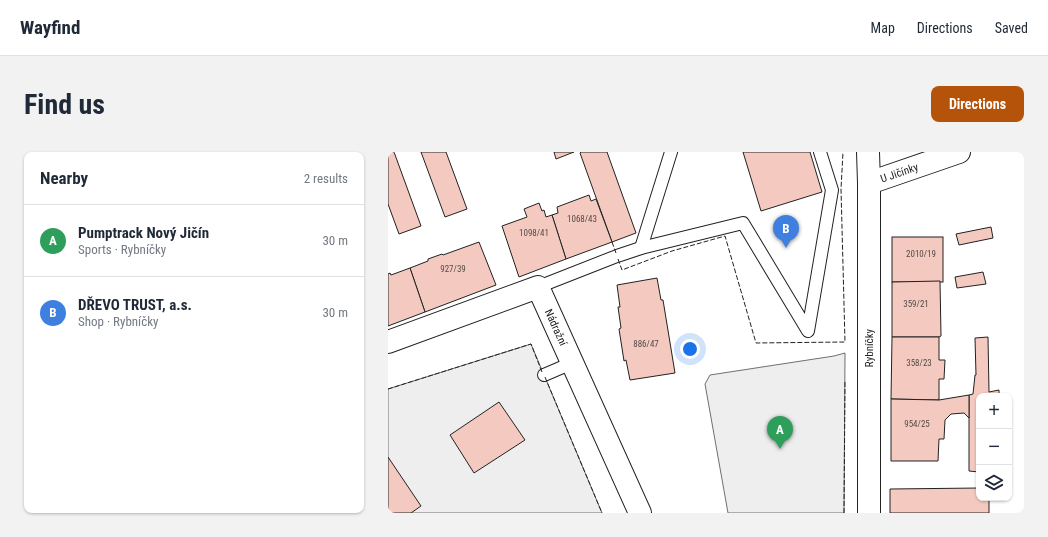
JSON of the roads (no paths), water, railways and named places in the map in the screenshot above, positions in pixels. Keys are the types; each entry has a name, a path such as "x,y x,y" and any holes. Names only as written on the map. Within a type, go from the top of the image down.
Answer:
{"street":[{"name":"U Jičínky","path":"868,152 869,183 959,152"},
{"name":"Rybníčky","path":"869,183 869,513"},
{"path":"388,342 538,288"},
{"name":"Nádražní","path":"538,288 640,513"}],"lane":[{"path":"641,248 671,152"},
{"path":"538,288 617,256 641,248 743,223 808,331 832,190 820,152"},
{"path":"544,375 572,363"}],"place":[{"name":"DŘEVO TRUST, a.s.","path":"786,248"},
{"name":"Pumptrack Nový Jičín","path":"780,449"}]}
